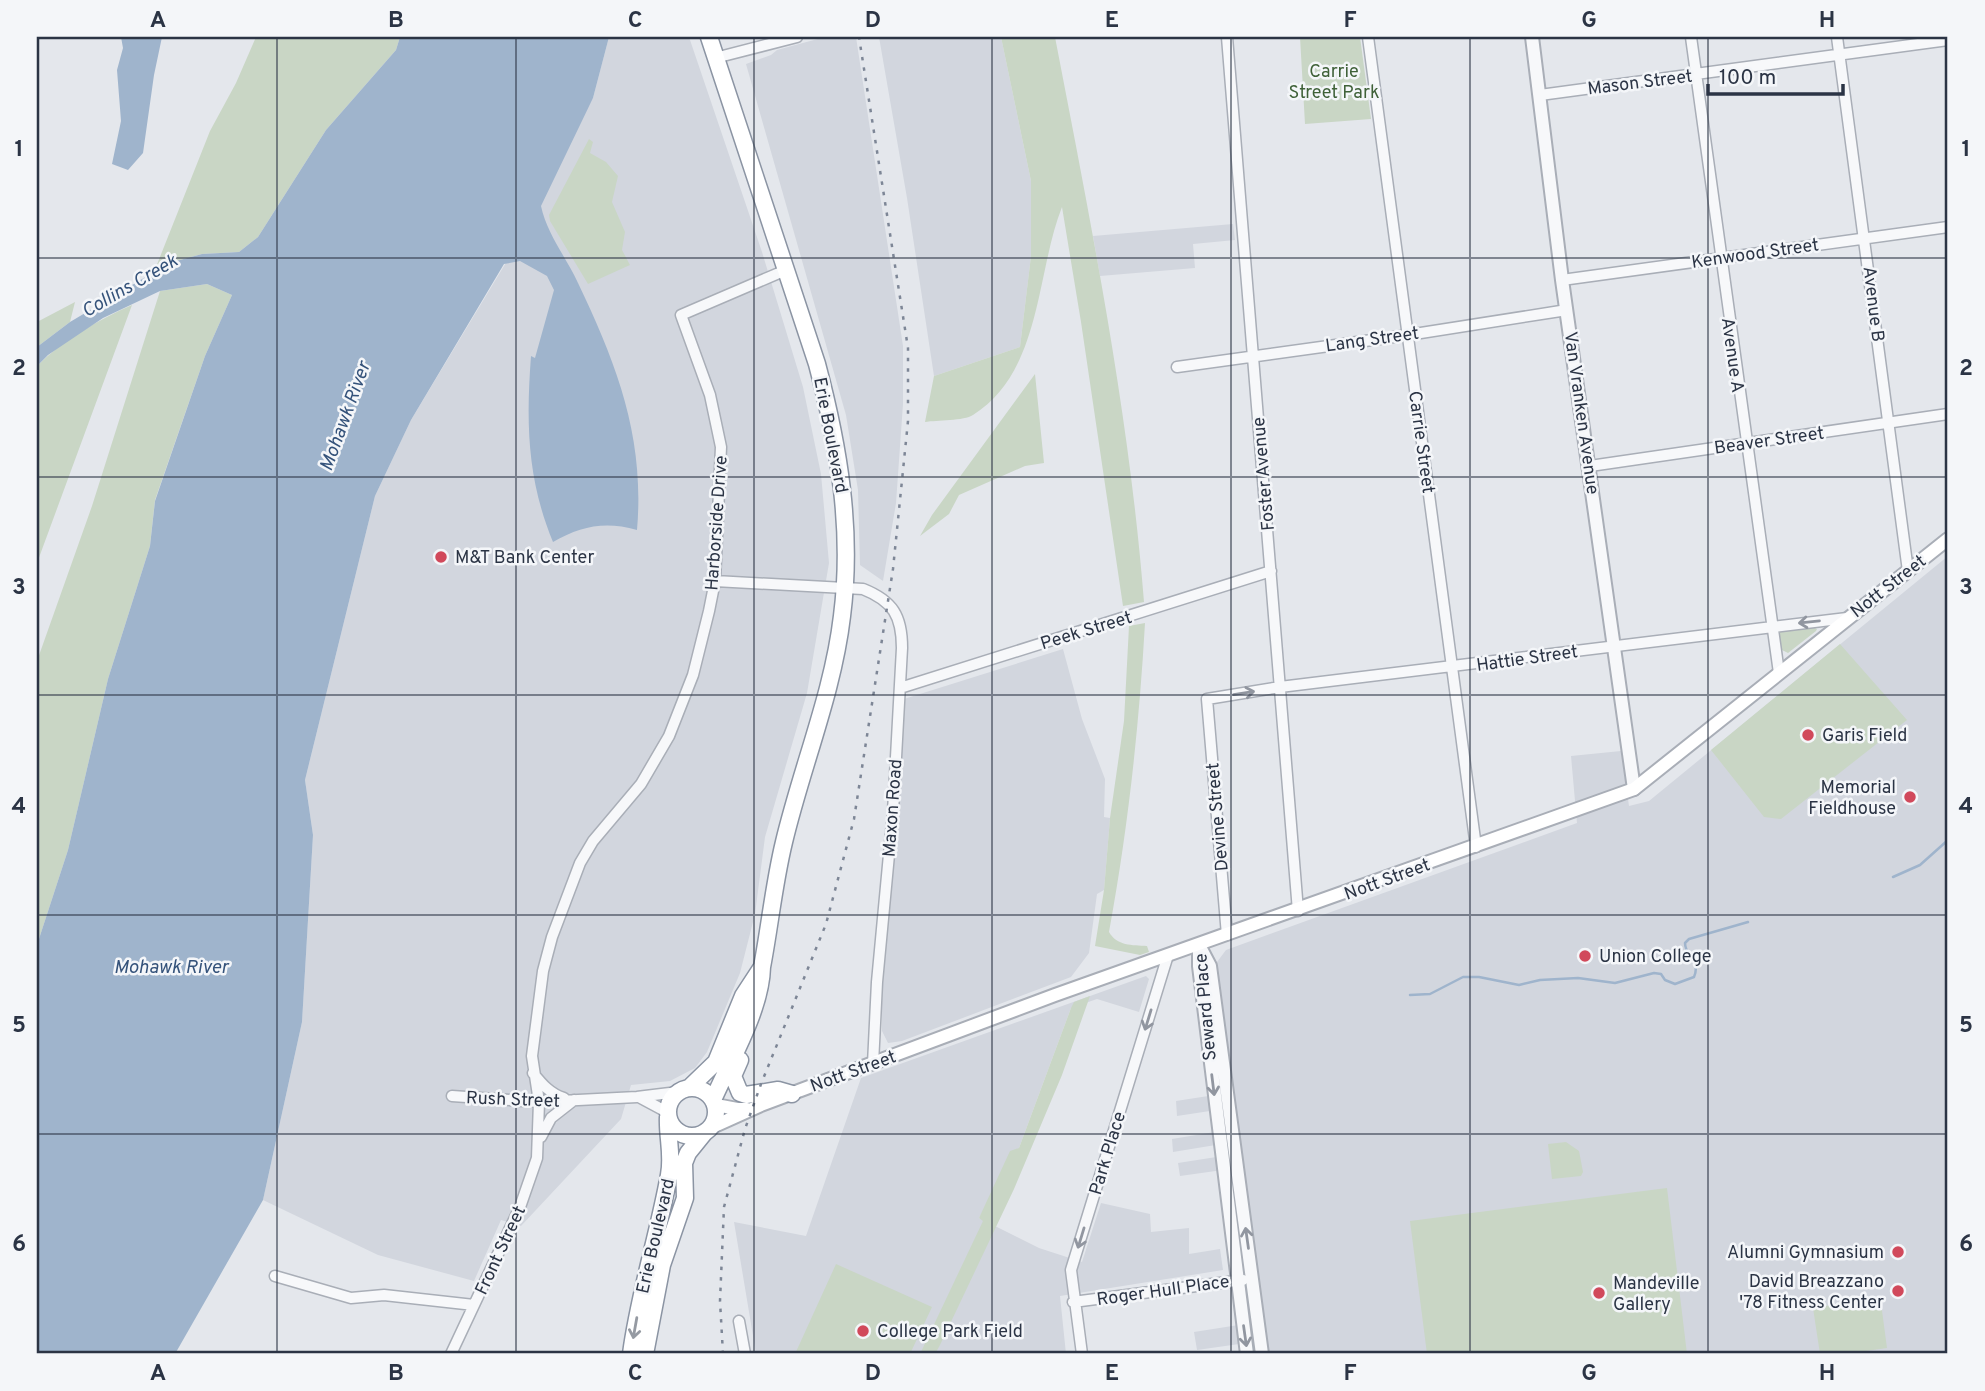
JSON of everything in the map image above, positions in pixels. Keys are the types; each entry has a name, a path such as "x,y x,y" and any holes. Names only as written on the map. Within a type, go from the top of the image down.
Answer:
{"highway":[{"name":"Erie Boulevard","path":"709,37 817,364 837,448 845,517 842,617 827,690 784,841 761,985 715,1103"},
{"name":"Erie Boulevard","path":"683,1090 716,1062 743,996 762,967"},
{"path":"738,1043 743,1054 733,1076 740,1093 746,1095 778,1090 792,1094"},
{"path":"683,1090 703,1090 715,1103 716,1115 707,1130 692,1136 679,1133 670,1123 669,1103 683,1090"},
{"name":"Erie Boulevard","path":"631,1354 648,1263 669,1175 668,1114"},
{"name":"Erie Boulevard","path":"645,1354 662,1265 685,1198 684,1163 688,1153 707,1130"}],"main road":[{"name":"Nott Street","path":"715,1103 743,1110 761,1105 1168,955 1298,911 1634,789 1948,539"},
{"name":"Nott Street","path":"707,1130 761,1105"}],"street":[{"path":"715,58 797,37"},
{"name":"Foster Avenue","path":"1227,37 1298,911"},
{"name":"Carrie Street","path":"1368,37 1476,846"},
{"name":"Van Vranken Avenue","path":"1532,37 1566,310 1634,789"},
{"name":"Avenue A","path":"1691,37 1745,444 1779,673"},
{"name":"Avenue B","path":"1837,37 1908,571"},
{"name":"Mason Street","path":"1539,95 1948,40"},
{"name":"Kenwood Street","path":"1562,280 1948,227"},
{"name":"Harborside Drive","path":"539,1102 532,1056 537,1011 552,937 580,863 593,841 641,784 669,736 693,675 715,581 721,447 710,395 681,315 786,270"},
{"name":"Lang Street","path":"1177,367 1566,310"},
{"name":"Beaver Street","path":"1590,466 1948,414"},
{"name":"Peek Street","path":"900,688 1271,571"},
{"name":"Maxon Road","path":"715,581 863,589 880,596 897,614 902,631 900,688 873,1064"},
{"name":"Hattie Street","path":"1207,699 1280,687 1847,618"},
{"name":"Devine Street","path":"1207,699 1227,935"},
{"name":"Seward Place","path":"1199,945 1210,966 1262,1354"},
{"name":"Seward Place","path":"1199,945 1199,966 1247,1354"},
{"name":"Park Place","path":"1082,1354 1073,1302 1071,1270 1168,955"},
{"name":"Rush Street","path":"533,1072 556,1096 575,1100"},
{"name":"Rush Street","path":"452,1096 539,1102 639,1097 683,1090"},
{"path":"639,1097 668,1114"},
{"name":"Front Street","path":"538,1143 551,1118 575,1100"},
{"name":"Front Street","path":"451,1354 530,1183 538,1143 539,1102"},
{"path":"275,1276 351,1298 384,1295 474,1305"},
{"name":"Roger Hull Place","path":"1073,1302 1252,1279"},
{"path":"739,1321 745,1354"}],"shaded area":[{"path":"609,37 689,37 762,252 803,387 821,474 829,563 807,693 765,837 755,914 740,973 707,1052 695,1068 670,1081 631,1085 621,1119 521,1226 501,1220 474,1281 378,1255 263,1200 302,1022 313,835 305,780 375,496 411,420 510,256 593,98"},
{"path":"825,37 856,37 903,346 903,404 896,503 883,581 860,565 858,490 846,415 746,64 777,50"},
{"path":"879,37 1001,37 1031,181 1031,256 1020,347 934,376 907,198"},
{"path":"1233,224 1235,240 1193,244 1195,268 1100,276 1093,236"},
{"name":"Union College","path":"1948,556 1948,1354 1269,1354 1267,1340 1197,1350 1194,1332 1264,1321 1244,1167 1180,1176 1178,1163 1242,1153 1240,1141 1173,1152 1172,1139 1239,1128 1236,1107 1177,1116 1176,1101 1234,1092 1217,962 1226,950 1577,823 1571,756 1621,751 1629,806 1649,801"},
{"path":"1063,649 1082,719 1105,779 1104,817 1110,818 1104,890 1097,894 1089,953 1071,977 902,1041 888,1043 882,1031 882,991 904,699"},
{"path":"1146,976 1149,979 1139,1012 1097,999 1071,1008 1019,1148 979,1218 1039,1248 1082,1262 1101,1203 1150,1214 1151,1232 1189,1228 1189,1254 1220,1249 1223,1270 1060,1296 1066,1354 756,1354 734,1222 806,1236 861,1078"}],"green space":[{"path":"256,37 400,37 396,50 326,130 258,237 239,252 202,254 169,263 154,272 210,131 236,83"},
{"path":"1001,37 1055,37 1119,389 1144,602 1123,606 1062,207 1034,319 1012,374 996,396 973,415 925,422 934,376 1020,347 1031,256 1031,181"},
{"name":"Carrie Street Park","path":"1300,37 1360,37 1371,119 1305,124"},
{"path":"589,139 593,142 590,153 606,162 618,176 612,202 625,232 622,250 630,265 588,284 549,215"},
{"path":"207,284 232,295 205,356 155,500 150,546 108,679 68,850 37,945 37,661 92,506 160,291"},
{"path":"75,302 70,322 37,347 37,322"},
{"path":"132,305 37,563 37,366 82,331"},
{"path":"1035,374 1044,463 1025,466 959,495 949,514 920,536 932,515"},
{"path":"1145,623 1132,778 1109,932 1121,942 1147,946 1149,952 1140,955 1095,946 1124,721 1129,626"},
{"path":"1813,627 1816,631 1788,653 1780,649 1778,632"},
{"name":"Garis Field","path":"1840,644 1907,720 1781,819 1764,817 1711,750"},
{"path":"1090,996 1062,1075 1014,1189 940,1345 935,1354 920,1354 983,1221 979,1218 1010,1151 1019,1148 1071,1008 1074,1002"},
{"path":"1566,1142 1579,1151 1583,1172 1581,1176 1552,1179 1548,1144"},
{"path":"1667,1188 1687,1354 1427,1354 1410,1221"},
{"name":"College Park Field","path":"836,1264 932,1307 910,1354 795,1354"},
{"path":"1856,1301 1857,1306 1881,1303 1887,1348 1845,1354 1820,1354 1813,1308"}],"water":[{"path":"121,37 162,37 143,153 128,170 112,164 121,121 117,70 123,48"},
{"name":"Mohawk River","path":"400,37 609,37 593,98 541,206 552,236 573,273 605,343 625,402 637,464 637,530 614,526 594,527 573,532 553,542 544,519 533,473 529,404 531,356 535,358 554,290 547,276 520,261 504,264 411,420 375,496 305,780 313,835 302,1022 263,1200 175,1354 37,1354 37,945 68,850 108,679 150,546 155,501 205,356 232,295 207,284 160,291 103,318 48,355 37,366 37,347 70,322 169,263 202,254 239,252 258,237 326,130 396,50"}],"waterway":[{"path":"1893,877 1920,865 1948,840"},
{"path":"1410,995 1430,994 1463,977 1479,977 1519,985 1540,980 1578,978 1615,983 1654,973 1661,974 1665,980 1675,984 1694,977 1696,972 1686,948 1685,943 1689,939 1748,922"}],"railway":[{"path":"723,1354 720,1301 724,1207 745,1129 761,1084 826,924 854,819 893,569 908,421 908,348 859,37"}],"place":[{"name":"M&T Bank Center","path":"441,557"},
{"name":"Garis Field","path":"1808,735"},
{"name":"Memorial Fieldhouse","path":"1910,797"},
{"name":"Union College","path":"1585,956"},
{"name":"Alumni Gymnasium","path":"1898,1252"},
{"name":"David Breazzano '78 Fitness Center","path":"1898,1291"},
{"name":"Mandeville Gallery","path":"1599,1293"},
{"name":"College Park Field","path":"863,1331"}],"water label":[{"name":"Collins Creek","path":"129,285"}]}
